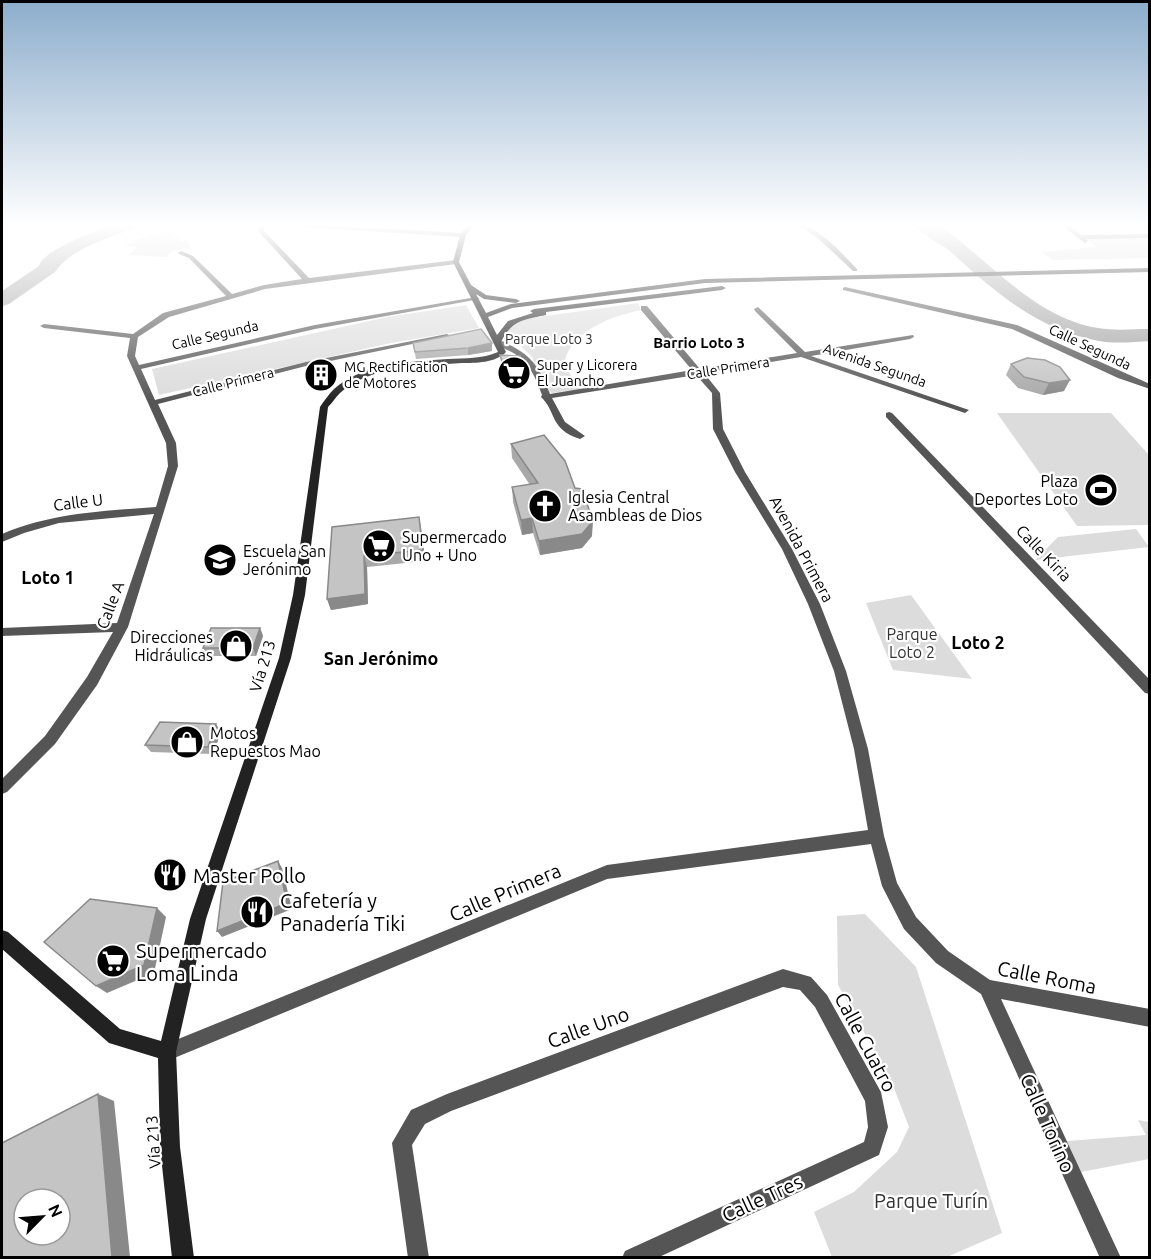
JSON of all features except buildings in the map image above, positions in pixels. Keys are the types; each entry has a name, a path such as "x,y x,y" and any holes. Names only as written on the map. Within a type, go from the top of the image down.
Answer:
{"main road":[{"path":"467,284 501,352 491,358"},
{"path":"468,284 484,297 512,302"},
{"path":"487,323 518,313 566,303 688,284"},
{"path":"476,299 487,302 566,303 710,289 870,284"},
{"path":"497,342 503,328 514,319 566,303"},
{"name":"Vía 213","path":"183,1257 170,1147 167,1052 198,919 285,658 299,595 324,407 331,394 339,387 354,378 381,370 491,358"},
{"path":"2,938 115,1037 167,1052"}],"street":[{"path":"218,284 230,296"},
{"path":"44,326 135,336 166,315 230,296 289,284"},
{"name":"Calle Segunda","path":"845,289 1014,327 1149,387"},
{"name":"Calle Segunda","path":"137,368 315,327 476,299"},
{"name":"Avenida Primera","path":"644,308 716,393 718,429 797,568 825,629 840,671 861,749 876,836"},
{"name":"Avenida Segunda","path":"758,309 804,356 965,410"},
{"path":"479,331 487,323"},
{"name":"Calle Primera","path":"153,403 306,364 457,335"},
{"name":"Calle A","path":"2,788 50,740 92,681 122,627 173,466 171,443 131,356 135,336"},
{"name":"Calle Primera","path":"545,397 910,337"},
{"path":"497,342 530,361 545,397 567,430 580,436"},
{"path":"491,358 507,357 530,361"},
{"name":"Calle Kiria","path":"889,416 1149,689"},
{"name":"Calle U","path":"2,538 36,525 58,520 160,510"},
{"path":"2,632 122,627"},
{"name":"Calle Primera","path":"167,1052 607,872 876,836"},
{"name":"Calle Roma","path":"876,836 890,886 909,923 942,957 987,988 1149,1018"},
{"name":"Calle Uno","path":"419,1257 402,1143 418,1117 447,1103 783,978 805,983"},
{"name":"Calle Cuatro","path":"805,983 821,1001 874,1100 878,1127"},
{"name":"Calle Torino","path":"987,988 1111,1257"},
{"name":"Calle Tres","path":"632,1257 872,1148 878,1127"}],"green space":[{"name":"Parque Loto 3","path":"638,303 641,310 605,321 583,334 574,343 564,365 580,389 553,393 548,391 532,357 506,332 512,325 524,319"},
{"path":"466,305 479,328 391,343 159,395 152,369 387,317"},
{"name":"Plaza Deportes Loto","path":"997,413 1111,413 1149,455 1149,525 1077,526"},
{"path":"1136,529 1149,547 1035,560 1058,537"},
{"name":"Parque Loto 2","path":"911,595 972,679 893,670 866,603"},
{"name":"Parque Turín","path":"865,914 916,967 1002,1233 947,1257 832,1257 814,1212 854,1192 897,1152 909,1127 892,1083 838,985 837,916"},
{"path":"1138,1120 1149,1122 1149,1159 1081,1172 1067,1141 1146,1135"}],"waterway":[{"path":"2,300 25,284"},
{"path":"999,284 1039,312 1068,326 1099,335 1150,335"}],"place":[{"name":"Super y Licorera El Juancho","path":"514,373"},
{"name":"MG Rectification de Motores","path":"321,375"},
{"name":"Plaza Deportes Loto","path":"1101,490"},
{"name":"Iglesia Central Asambleas de Dios","path":"545,506"},
{"name":"Supermercado Uno + Uno","path":"379,546"},
{"name":"Escuela San Jerónimo","path":"220,560"},
{"name":"Direcciones Hidráulicas","path":"236,646"},
{"name":"Motos Repuestos Mao","path":"187,742"},
{"name":"Master Pollo","path":"170,875"},
{"name":"Cafetería y Panadería Tiki","path":"257,912"},
{"name":"Supermercado Loma Linda","path":"113,961"}],"district":[{"name":"Barrio Loto 3","path":"699,342"},
{"name":"Loto 1","path":"48,577"},
{"name":"Loto 2","path":"978,642"},
{"name":"San Jerónimo","path":"381,658"}]}
